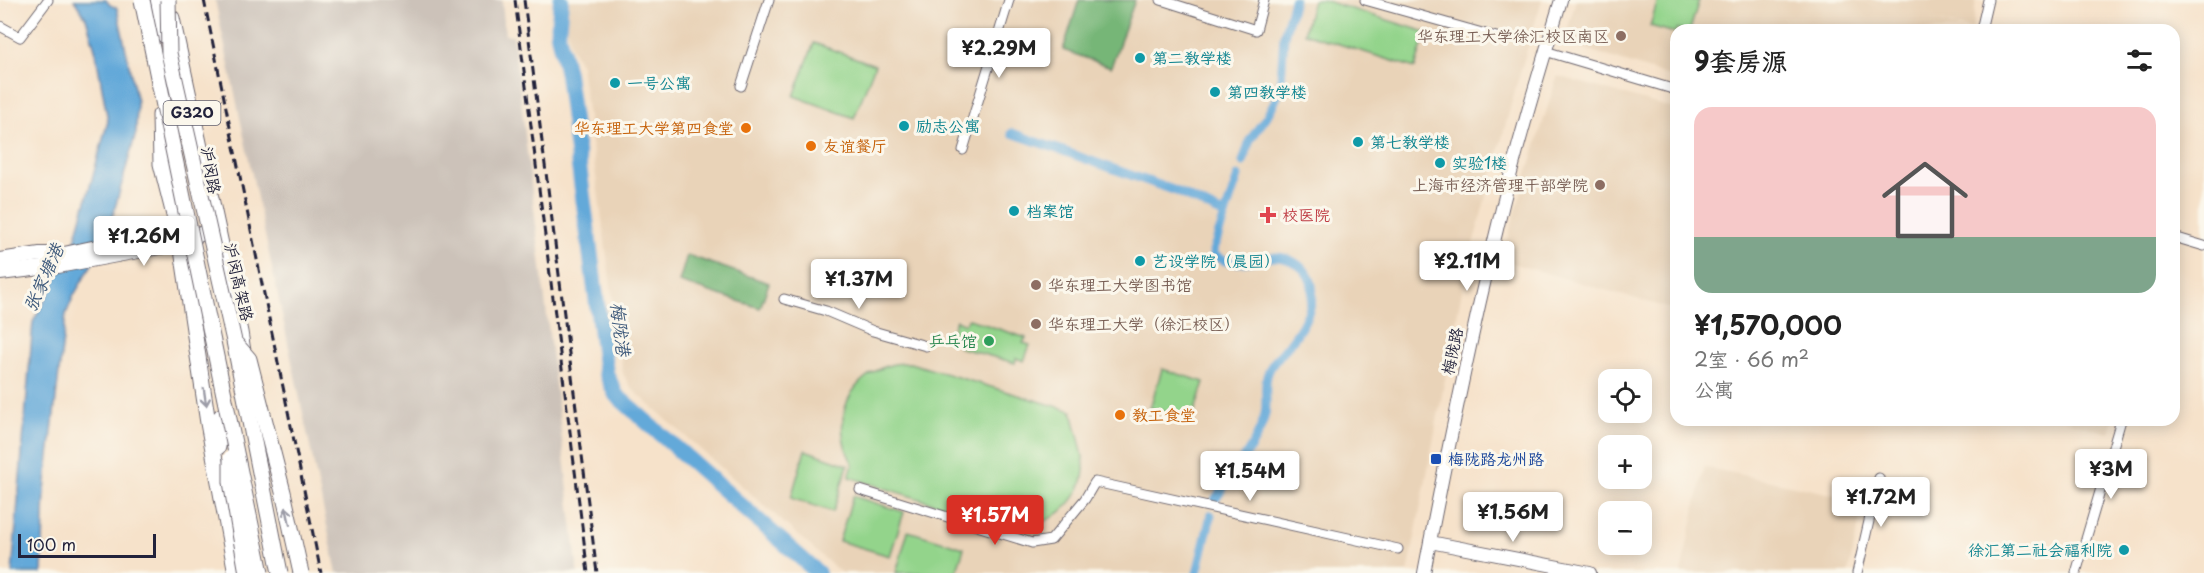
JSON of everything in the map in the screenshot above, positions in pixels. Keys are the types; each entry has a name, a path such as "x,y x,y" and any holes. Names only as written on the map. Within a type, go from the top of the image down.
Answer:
{"main road":[{"name":"G320","path":"135,0 160,115 161,164 183,235 256,573"},
{"path":"142,0 261,573"},
{"name":"沪闵高架路","path":"160,0 169,53 234,341 280,573"},
{"name":"沪闵路","path":"160,0 230,335 246,377 287,573"},
{"path":"168,0 169,53"},
{"name":"沪闵路","path":"168,0 208,229"},
{"path":"0,273 208,229"},
{"name":"G320","path":"183,235 193,318 216,465 236,573"},
{"path":"0,260 40,254 61,260"},
{"name":"G320","path":"193,318 214,380"},
{"path":"234,341 249,359 301,573"},
{"path":"216,465 221,416"},
{"path":"232,435 231,482 246,573"}],"street":[{"path":"0,26 20,37 48,0"},
{"path":"741,86 770,0"},
{"path":"963,150 1009,0"},
{"path":"1161,0 1256,30 1264,0"},
{"path":"1365,0 1500,38"},
{"name":"梅陇路","path":"1424,573 1446,460 1497,228 1561,0"},
{"path":"1982,24 1988,0"},
{"path":"1545,51 1670,88"},
{"path":"2180,240 2204,246"},
{"path":"784,299 826,311 873,331 926,346"},
{"path":"2076,573 2119,426"},
{"path":"1857,573 1879,478"},
{"path":"860,490 1032,543 1051,540 1085,499 1095,482 1398,549"},
{"path":"1430,542 1590,573"}],"shaded area":[{"path":"215,0 502,0 505,35 513,35 578,573 337,573"},
{"name":"华东理工大学（徐汇校区）","path":"569,0 1542,0 1465,274 1408,573 841,573 632,389 623,374 581,65 571,47 566,23"},
{"name":"华东理工大学徐汇校区南区","path":"1576,0 1856,0 1883,7 1860,0 1976,0 1973,24 1950,24 1928,18 1946,24 1670,24 1670,76 1564,42"},
{"name":"上海市经济管理干部学院","path":"1557,76 1670,108 1670,309 1501,260"},
{"path":"2085,426 2111,426 2109,433"},
{"path":"1704,467 1864,501 1848,573 1681,573"}],"green space":[{"path":"1079,0 1135,0 1111,67 1063,50"},
{"path":"1313,0 1323,0 1426,32 1415,68 1304,33"},
{"path":"1658,0 1699,0 1692,24 1670,24 1670,32 1650,26"},
{"path":"814,43 875,65 854,118 794,96"},
{"path":"687,255 769,283 760,308 679,282"},
{"name":"乒乓馆","path":"969,319 1026,338 1023,343 1030,345 1024,361 1016,358 1015,363 958,347 960,342 949,339 956,320 965,324"},
{"path":"910,363 1072,411 1084,464 1082,480 1074,498 1051,518 1028,526 1010,527 849,477 853,464 846,450 843,420 852,393 860,382 872,373 893,364"},
{"path":"1162,369 1204,382 1192,420 1150,408"},
{"path":"805,450 848,465 833,512 791,498"},
{"path":"853,496 904,512 890,556 839,541"},
{"path":"908,531 964,548 956,573 896,573"}],"water":[{"path":"74,0 106,0 117,8 137,102 136,133 106,240 74,295 66,314 45,490 42,573 12,573 33,322 73,248 108,121 95,49 86,18"}],"waterway":[{"name":"梅陇港","path":"561,0 558,34 567,74 606,373 616,395 818,573"},
{"path":"1243,162 1250,140 1278,95 1284,36 1294,0"},
{"path":"1012,133 1176,191 1225,215"},
{"path":"1215,500 1257,436 1265,414 1269,369 1301,327 1311,305 1312,293 1311,283 1306,273 1297,264 1286,259 1275,257 1235,262 1225,261 1214,255 1213,251 1238,176"},
{"path":"1197,573 1211,515"}],"railway":[{"path":"204,0 321,573"},
{"path":"515,0 588,573"},
{"path":"524,0 597,573"}],"place":[{"name":"华东理工大学徐汇校区南区","path":"1621,36"},
{"name":"第二教学楼","path":"1140,58"},
{"name":"一号公寓","path":"615,83"},
{"name":"第四教学楼","path":"1215,92"},
{"name":"励志公寓","path":"904,126"},
{"name":"华东理工大学第四食堂","path":"746,128"},
{"name":"第七教学楼","path":"1358,142"},
{"name":"友谊餐厅","path":"811,146"},
{"name":"实验1楼","path":"1440,163"},
{"name":"上海市经济管理干部学院","path":"1600,185"},
{"name":"档案馆","path":"1014,211"},
{"name":"校医院","path":"1268,215"},
{"name":"艺设学院（晨园）","path":"1140,261"},
{"name":"华东理工大学图书馆","path":"1036,285"},
{"name":"华东理工大学（徐汇校区）","path":"1036,324"},
{"name":"乒乓馆","path":"989,341"},
{"name":"教工食堂","path":"1120,415"},
{"name":"梅陇路龙州路","path":"1436,459"},
{"name":"徐汇第二社会福利院","path":"2124,550"}],"water label":[{"name":"张家塘港","path":"44,278"}]}
